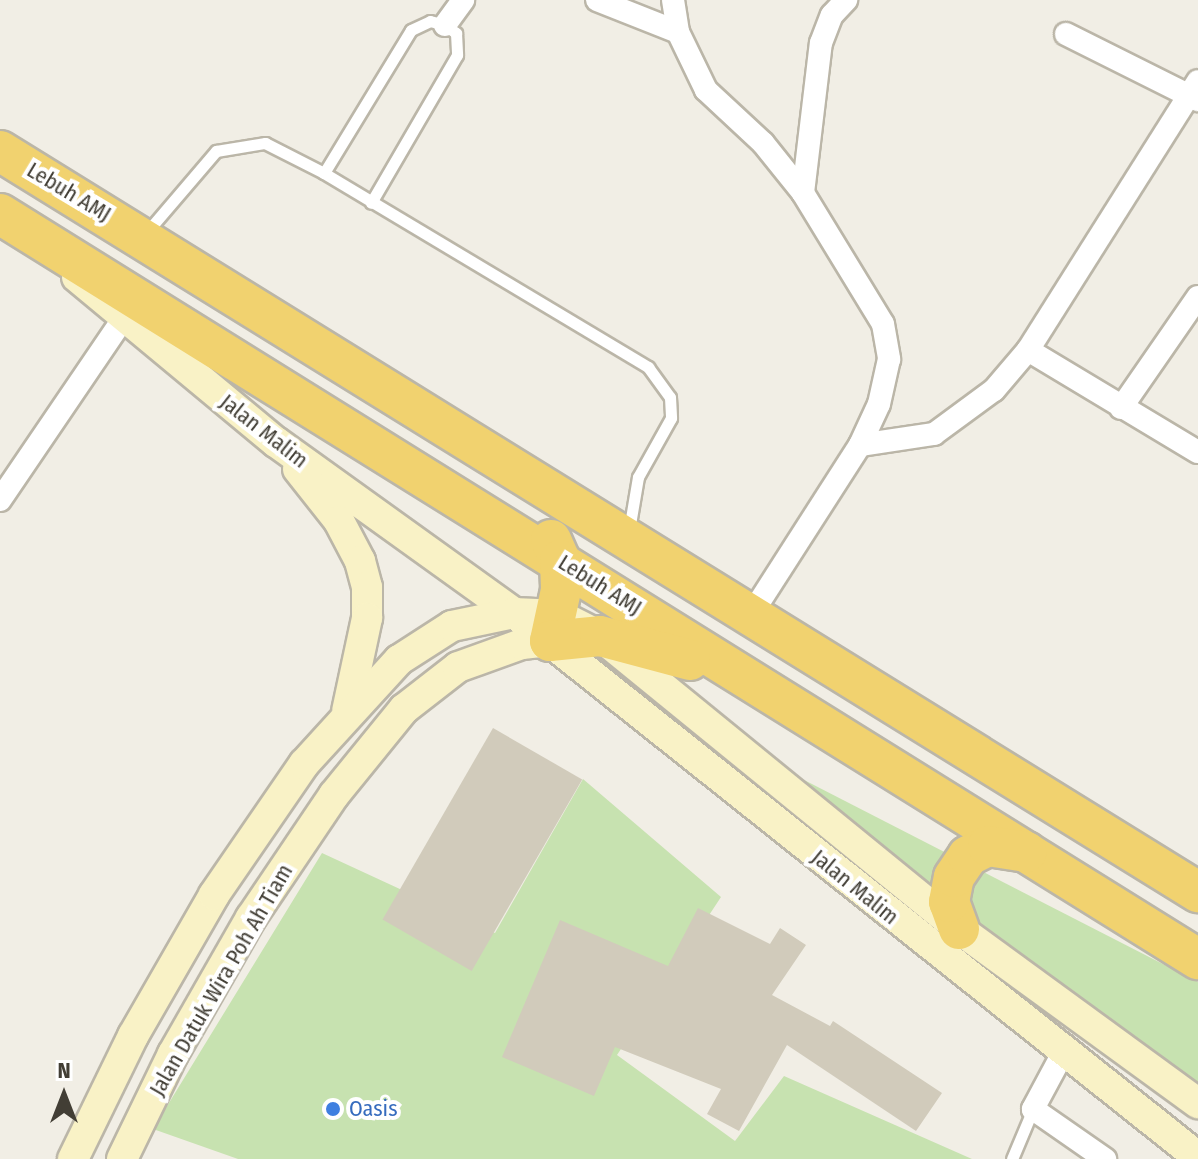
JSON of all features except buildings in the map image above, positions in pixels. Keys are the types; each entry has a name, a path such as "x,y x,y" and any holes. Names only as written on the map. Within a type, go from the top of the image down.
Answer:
{"highway":[{"name":"Lebuh AMJ","path":"0,151 629,539 749,618 1198,892"},
{"name":"Lebuh AMJ","path":"14,223 1198,959"},
{"path":"483,448 529,498 560,560 554,628 600,636 690,660 842,737"},
{"path":"959,929 949,902 954,877 968,856 988,846 1011,846 1034,855"}],"main road":[{"name":"Jalan Malim","path":"14,223 123,319 276,442 514,613"},
{"path":"276,442 339,521 360,561 367,618 346,713"},
{"path":"514,613 554,628"},
{"name":"Jalan Datuk Wira Poh Ah Tiam","path":"73,1159 133,1036 214,895 346,713 425,641 484,616 514,613"},
{"name":"Jalan Malim","path":"554,628 1063,1053 1198,1157"},
{"name":"Jalan Datuk Wira Poh Ah Tiam","path":"122,1159 173,1054 251,918 334,795 404,709 458,667 522,644 554,628"},
{"name":"Jalan Malim","path":"600,636 959,929 1198,1103"}],"street":[{"path":"445,25 463,0"},
{"path":"597,0 678,32"},
{"path":"673,0 678,32 706,90 763,143 803,193 883,324 889,359 879,404 860,445 749,618"},
{"path":"803,193 821,43 832,15 846,0"},
{"path":"860,445 934,434 994,390 1028,350 1195,92 1066,34"},
{"path":"1121,408 1198,297"},
{"path":"0,500 123,319"},
{"path":"1028,350 1198,452"},
{"path":"1063,1053 1033,1109 1105,1159"}],"lane":[{"path":"324,173 411,30 430,21 445,25 456,33 457,55 371,203"},
{"path":"143,237 216,151 265,143 324,173 648,367 663,381 671,418 638,477 629,539"},
{"path":"1012,1159 1033,1109"}],"green space":[{"path":"732,743 1198,982 1198,1097"},
{"path":"583,779 721,897 617,1055 735,1141 784,1076 972,1159 238,1159 153,1129 322,853 495,933"}],"place":[{"name":"Oasis","path":"333,1109"}]}
